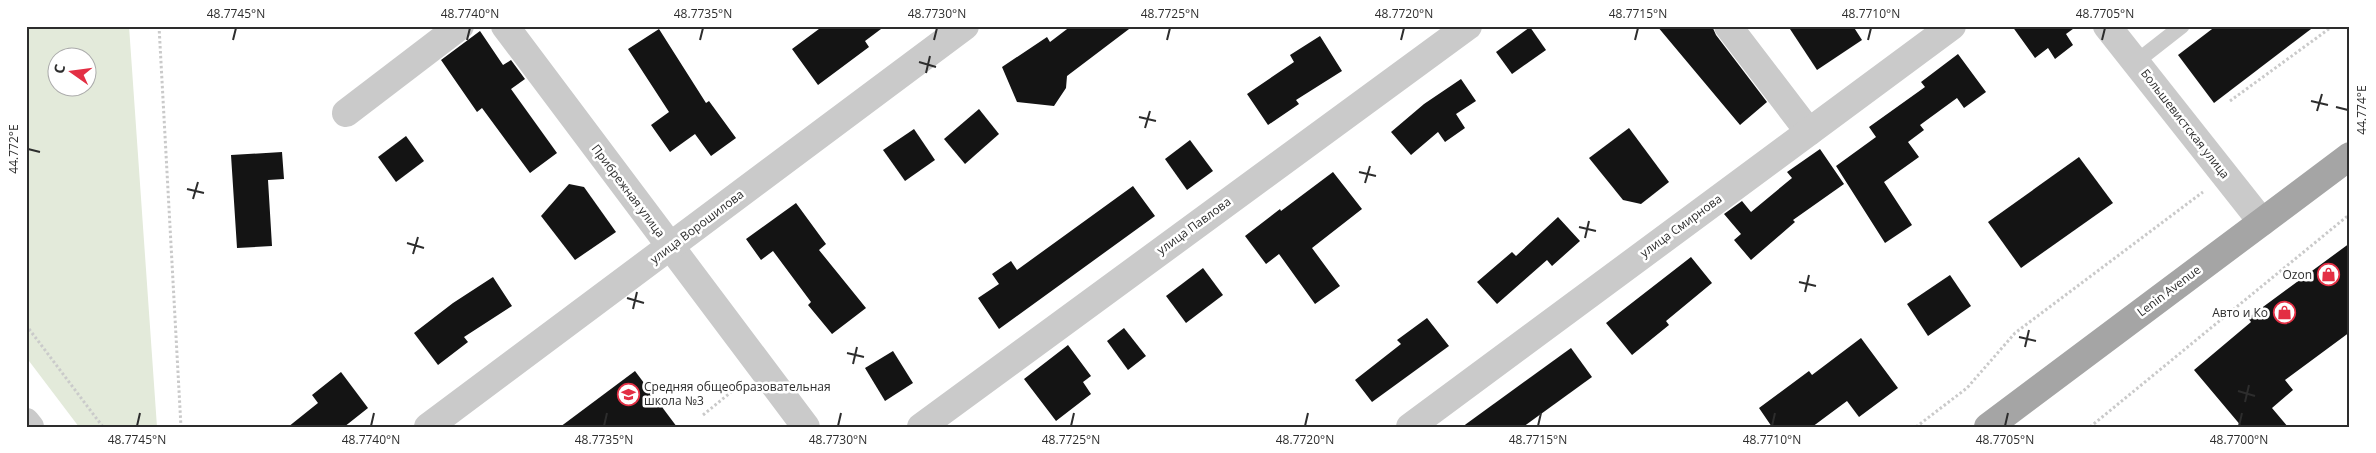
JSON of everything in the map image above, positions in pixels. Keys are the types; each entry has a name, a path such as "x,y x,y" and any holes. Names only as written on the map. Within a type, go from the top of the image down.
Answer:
{"main road":[{"name":"Lenin Avenue","path":"1988,427 2350,156"}],"street":[{"path":"346,113 460,26"},
{"name":"Прибрежная улица","path":"505,26 806,427"},
{"name":"улица Ворошилова","path":"428,427 965,26"},
{"name":"улица Павлова","path":"921,427 1468,26"},
{"path":"1728,26 1808,132"},
{"name":"улица Смирнова","path":"1410,427 1952,26"},
{"name":"Большевистская улица","path":"2108,26 2262,222"},
{"path":"26,422 30,427"}],"lane":[{"path":"2136,62 2182,26"}],"path":[{"path":"159,26 181,427"},
{"path":"2230,101 2333,26"},
{"path":"1916,427 1966,388 2015,333 2204,190"},
{"path":"2090,427 2350,214"},
{"path":"26,325 103,427"},
{"path":"703,415 762,368"}],"green space":[{"path":"26,26 129,26 157,427 79,427 26,357"}],"building":[{"path":"823,26 885,26 865,41 869,47 818,85 792,49"},
{"path":"1071,26 1133,26 1067,76 1066,88 1054,106 1017,102 1002,67 1047,37 1050,42"},
{"path":"1657,26 1712,26 1716,35 1767,102 1740,125"},
{"path":"1788,26 1853,26 1862,40 1817,70"},
{"path":"2012,26 2077,26 2066,34 2073,45 2055,59 2048,48 2035,58"},
{"path":"2216,26 2315,26 2214,103 2178,55"},
{"path":"1530,27 1546,50 1512,74 1496,52"},
{"path":"659,29 706,103 709,101 736,138 711,156 695,134 670,152 651,125 669,112 628,49"},
{"path":"480,31 503,65 511,60 525,79 511,89 557,153 530,173 482,108 477,112 441,60"},
{"path":"1320,36 1342,71 1296,100 1299,104 1268,125 1247,94 1294,62 1290,55"},
{"path":"1958,54 1986,92 1964,108 1957,98 1920,125 1924,130 1908,142 1919,157 1884,182 1912,225 1885,243 1836,166 1876,137 1869,127 1925,87 1921,82"},
{"path":"1461,79 1476,101 1456,114 1465,128 1445,142 1438,132 1411,155 1391,132 1424,104"},
{"path":"979,109 999,134 965,164 944,139"},
{"path":"1629,128 1669,182 1641,204 1623,200 1589,158"},
{"path":"914,129 935,160 905,181 883,150"},
{"path":"406,136 424,161 396,182 378,157"},
{"path":"1190,140 1213,171 1187,190 1165,159"},
{"path":"1820,149 1844,184 1793,220 1795,222 1751,260 1734,240 1741,234 1724,214 1742,201 1751,212 1792,178 1787,172"},
{"path":"282,152 284,179 268,180 272,246 237,248 231,155"},
{"path":"2079,157 2113,203 2021,268 1988,222"},
{"path":"1333,172 1362,209 1312,248 1340,286 1315,304 1279,254 1266,264 1245,236"},
{"path":"569,184 584,187 616,232 575,260 541,216"},
{"path":"1133,186 1155,216 999,329 978,298 999,284 992,274 1011,261 1017,270"},
{"path":"796,203 826,244 819,250 866,308 832,334 808,305 811,302 773,251 761,260 746,239"},
{"path":"1558,217 1580,241 1552,266 1547,260 1497,304 1477,282 1512,252 1516,256"},
{"path":"2350,243 2350,332 2285,380 2293,390 2272,408 2288,427 2242,427 2194,370 2251,322 2248,318"},
{"path":"1691,257 1712,283 1666,321 1669,325 1632,355 1606,323"},
{"path":"1203,268 1223,295 1186,323 1166,296"},
{"path":"1950,275 1971,306 1928,336 1907,304"},
{"path":"493,277 512,306 464,337 468,342 438,365 414,333 453,303"},
{"path":"1427,318 1449,346 1372,402 1355,380 1401,344 1397,340"},
{"path":"1124,328 1146,356 1128,370 1107,341"},
{"path":"1861,338 1898,388 1859,417 1847,401 1812,427 1772,427 1759,408 1809,371 1812,375"},
{"path":"1068,345 1091,376 1083,382 1091,394 1056,421 1024,379"},
{"path":"1571,348 1592,377 1523,427 1462,427"},
{"path":"893,351 913,383 885,401 865,368"},
{"name":"Средняя общеобразовательная школа №3","path":"635,371 677,427 560,427"},
{"path":"341,372 368,408 344,427 288,427 318,403 312,395"}],"place":[{"name":"Ozon","path":"2328,275"},
{"name":"Авто и Ко","path":"2284,313"},
{"name":"Средняя общеобразовательная школа №3","path":"628,394"}]}
